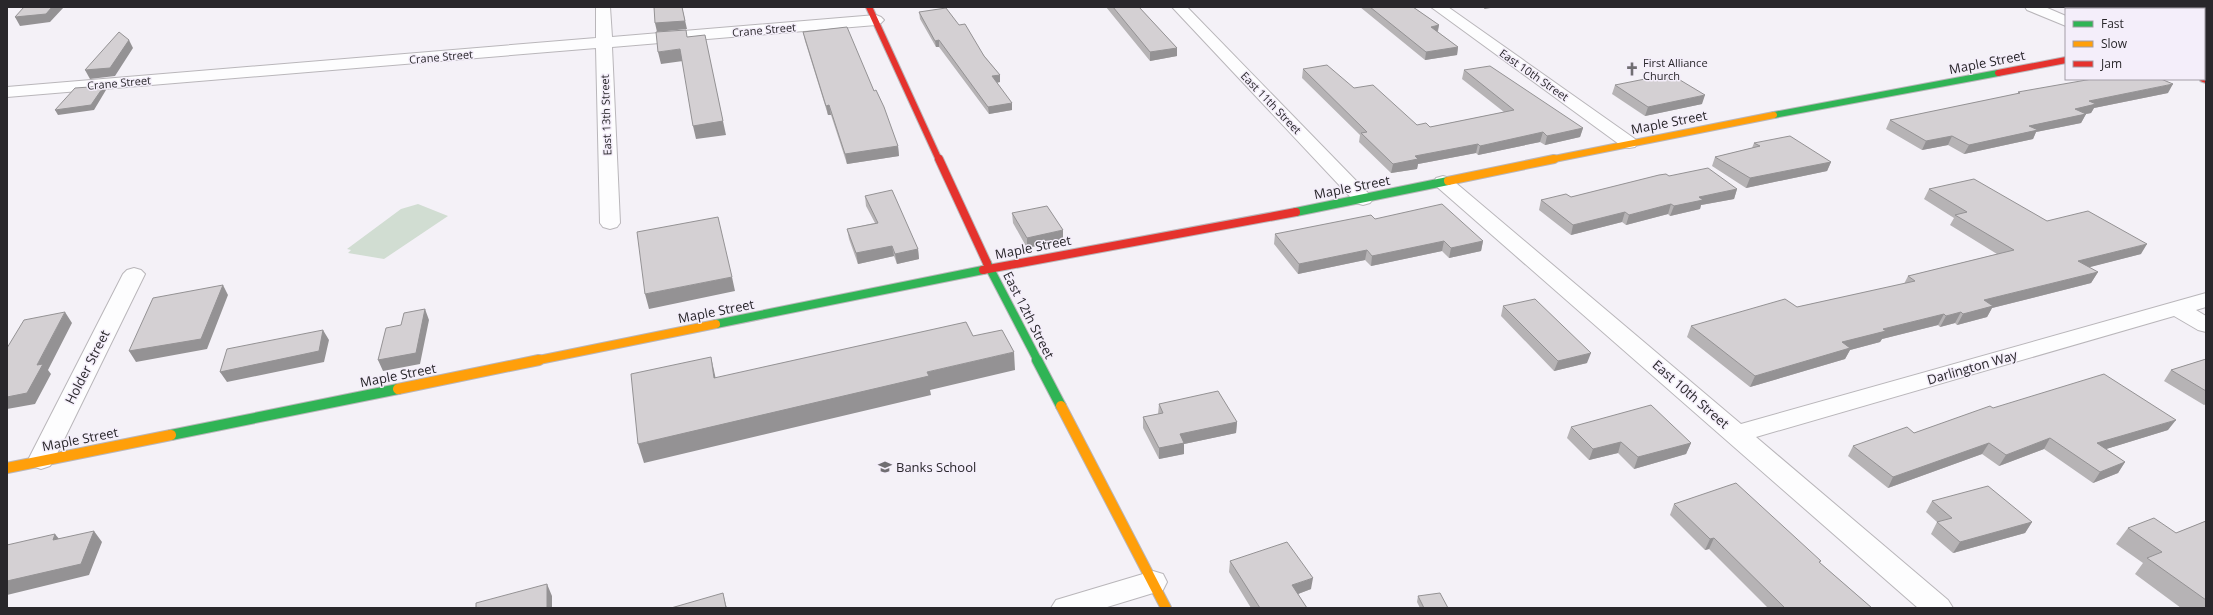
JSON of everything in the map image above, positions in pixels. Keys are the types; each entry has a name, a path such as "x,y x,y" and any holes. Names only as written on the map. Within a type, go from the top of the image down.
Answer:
{"main road":[{"name":"East 12th Street","path":"873,13 990,269 1166,608"},
{"name":"Maple Street","path":"7,468 990,269 1363,199 1629,143 2065,60"}],"street":[{"name":"East 13th Street","path":"603,7 610,223"},
{"name":"East 11th Street","path":"1179,7 1363,199"},
{"name":"East 10th Street","path":"1438,7 1629,143"},
{"path":"2032,7 2065,21"},
{"name":"Crane Street","path":"7,92 603,44 873,13"},
{"name":"East 10th Street","path":"1443,182 1938,608"},
{"name":"Holder Street","path":"41,460 134,274"},
{"name":"Darlington Way","path":"1737,434 2206,300"},
{"path":"2178,309 2206,325"},
{"path":"1066,608 1153,582"}],"shaded area":[{"path":"418,204 448,216 384,259 348,253 351,250 347,249 401,209"}],"building":[{"path":"24,7 52,7 46,14 15,17"},
{"path":"654,7 682,7 685,21 655,23"},
{"path":"1113,7 1139,7 1177,48 1150,52"},
{"path":"1370,7 1413,7 1439,25 1431,27 1458,47 1426,52"},
{"path":"2167,7 2195,7 2189,8"},
{"path":"946,8 959,25 965,24 984,56 1000,75 992,76 1012,103 988,107 939,40 935,41 919,12"},
{"path":"847,27 874,91 876,90 884,107 898,146 845,154 829,105 826,106 803,32"},
{"path":"686,30 687,37 705,35 723,121 693,126 680,49 658,52 656,32"},
{"path":"119,32 129,40 110,68 85,70"},
{"path":"1327,65 1354,88 1373,85 1417,125 1426,123 1430,127 1514,110 1464,70 1490,66 1583,128 1547,136 1543,132 1480,146 1478,144 1415,156 1418,159 1393,164 1361,133 1367,132 1303,69"},
{"path":"1670,74 1705,95 1648,107 1615,85"},
{"path":"2086,80 2163,80 2173,84 2089,101 2096,104 2075,109 2086,114 2029,126 2038,130 1969,145 1952,136 1926,141 1890,120 2020,93 2018,92"},
{"path":"104,86 91,105 55,110 75,88"},
{"path":"1790,136 1831,162 1750,178 1715,157 1760,146 1754,143"},
{"path":"1708,168 1737,189 1699,197 1703,200 1674,206 1671,204 1629,215 1625,212 1573,225 1541,200 1566,194 1571,197 1659,175 1666,174 1669,176"},
{"path":"1974,179 2047,221 2088,211 2147,244 2078,261 2098,272 1984,300 1993,306 1963,314 1961,312 1946,316 1944,314 1883,329 1886,331 1842,342 1850,348 1755,376 1691,326 1785,299 1797,307 1915,281 1908,276 2014,250 1955,215 1967,212 1929,189"},
{"path":"892,190 918,249 895,254 892,246 856,253 847,229 878,223 865,196"},
{"path":"1442,204 1483,241 1451,248 1444,241 1372,256 1367,250 1299,264 1275,234 1371,215 1375,219"},
{"path":"1047,206 1063,230 1027,238 1012,213"},
{"path":"718,217 732,277 645,294 637,232"},
{"path":"223,285 201,339 129,351 153,298"},
{"path":"1535,299 1591,353 1558,361 1503,306"},
{"path":"425,309 416,353 378,360 386,328 401,325 404,313"},
{"path":"65,312 37,365 43,364 27,393 7,397 7,348 24,320"},
{"path":"966,322 973,336 1002,330 1014,352 927,372 929,376 638,444 631,374 711,357 714,378"},
{"path":"323,330 319,351 220,372 227,349"},
{"path":"2206,359 2206,391 2171,370"},
{"path":"2104,374 2176,420 2097,443 2125,462 2100,472 2050,438 2006,455 1989,443 1893,477 1853,446 1907,427 1914,433 1990,406 1993,408"},
{"path":"1218,391 1237,422 1180,434 1184,443 1159,448 1143,417 1163,413 1159,404"},
{"path":"1651,405 1691,443 1638,457 1621,442 1593,449 1571,427"},
{"path":"1736,483 1821,561 1819,562 1872,608 1785,608 1714,538 1710,539 1674,504"},
{"path":"1988,486 2032,522 1960,542 1937,522 1952,518 1932,501"},
{"path":"2154,518 2176,533 2206,521 2206,600 2147,558 2162,552 2128,528"},
{"path":"94,531 81,564 7,581 7,545 55,534 53,540"},
{"path":"1287,542 1313,578 1292,585 1307,608 1260,608 1230,561"},
{"path":"547,584 547,608 476,608 476,603"},
{"path":"723,593 726,608 671,608"},
{"path":"1440,593 1448,608 1424,608 1418,596"}],"traffic: fast":[{"path":"1774,115 1998,73"},
{"path":"1296,212 1448,181"},
{"path":"987,263 1061,406"},
{"path":"716,324 983,270"},
{"path":"171,435 398,389"}],"traffic: slow":[{"path":"1448,181 1629,143 1774,115"},
{"path":"398,389 716,324"},
{"path":"1061,406 1166,608"},
{"path":"7,468 171,435"}],"traffic: jam":[{"path":"869,7 987,263"},
{"path":"1998,73 2065,60"},
{"path":"983,270 1296,212"}],"place":[{"name":"First Alliance Church","path":"1632,69"},
{"name":"Banks School","path":"885,467"}]}
